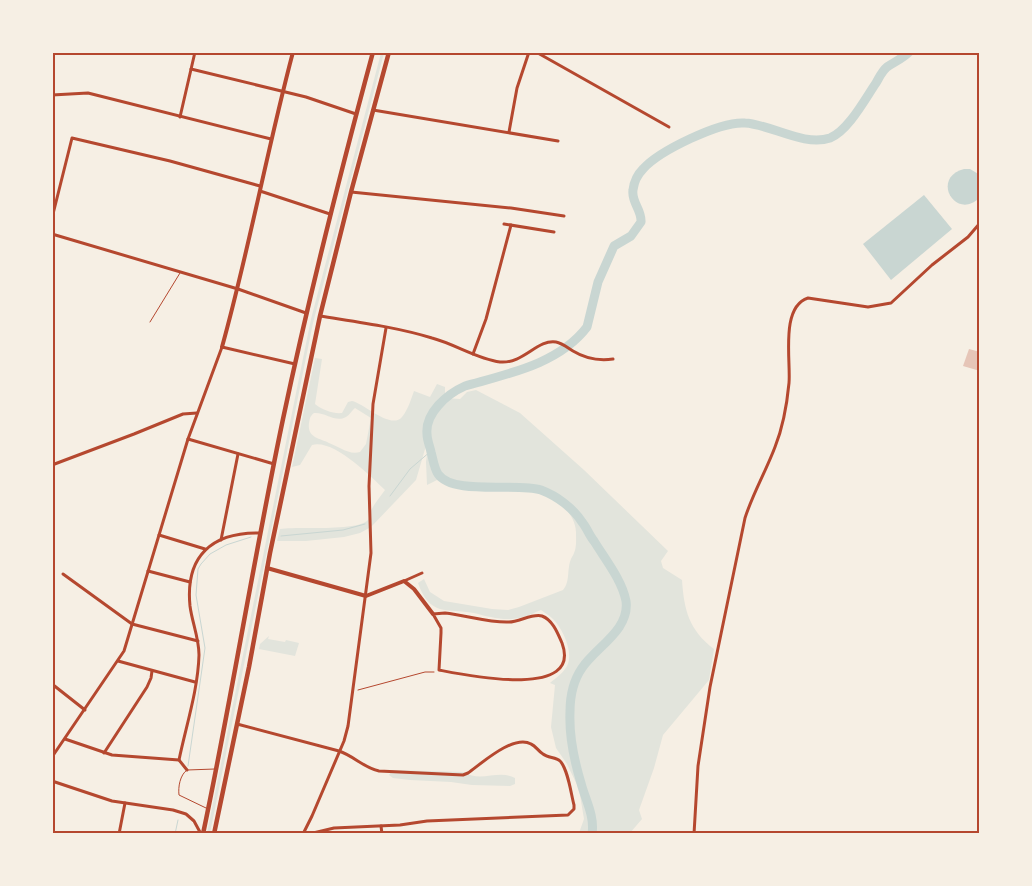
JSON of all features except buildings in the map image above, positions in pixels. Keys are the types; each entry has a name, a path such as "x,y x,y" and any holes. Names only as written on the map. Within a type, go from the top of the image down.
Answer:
{"main road":[{"path":"202,834 260,533 306,313 373,52"},
{"path":"214,834 320,316 389,52"}],"street":[{"path":"180,117 195,52"},
{"path":"52,757 124,651 188,440 222,347 238,289 260,186 293,52"},
{"path":"508,132 517,88 529,52"},
{"path":"536,52 669,127"},
{"path":"191,69 306,97 356,114"},
{"path":"52,95 88,93 271,139"},
{"path":"373,110 558,141"},
{"path":"52,218 72,138 170,161 260,186"},
{"path":"259,191 330,214"},
{"path":"351,192 511,208 564,216"},
{"path":"694,834 698,766 710,687 746,518 751,500 779,434 789,384 788,341 794,310 799,303 808,298 868,307 891,303 932,265 968,237 980,222"},
{"path":"504,224 554,232"},
{"path":"473,354 486,319 512,225"},
{"path":"52,234 238,289 306,313"},
{"path":"320,316 432,338 496,361 511,362 545,343 556,342 574,352 595,360 613,359"},
{"path":"303,834 346,733 371,553 369,486 373,404 386,328"},
{"path":"222,347 295,364"},
{"path":"52,465 183,414 197,413"},
{"path":"188,440 274,464"},
{"path":"221,540 238,454"},
{"path":"179,760 198,666 198,641 190,605 190,582 194,566 205,549 221,540 240,534 260,533"},
{"path":"159,535 205,549"},
{"path":"267,568 366,596 422,573"},
{"path":"148,571 190,582"},
{"path":"63,574 132,624 198,641"},
{"path":"404,581 414,588 441,628 439,670 484,678 535,679 552,675 562,665 565,656 555,628 544,617 535,616 508,622 461,615 432,614"},
{"path":"118,661 195,682"},
{"path":"104,753 147,687 152,678 152,671"},
{"path":"52,684 85,710"},
{"path":"237,724 339,750 350,754 374,770 463,775 510,744 525,741 532,744 544,756 557,759 564,766 574,805 574,809 568,815 427,821 381,826 334,828 309,834"},
{"path":"64,739 104,753 179,760 187,770"},
{"path":"52,781 112,801 173,810 186,814 194,821 202,834"},
{"path":"119,834 125,803"},
{"path":"381,826 382,834"},
{"path":"52,832 57,834"}],"lane":[{"path":"150,322 180,272"},
{"path":"208,809 179,795 179,785 182,775 187,770 216,769"}],"path":[{"path":"352,691 439,670"}],"shaded area":[{"path":"381,53 384,53 313,323 210,833 207,833 311,319"},
{"path":"964,169 970,169 980,175 979,198 970,204 962,204 955,201 950,196 948,188 949,181 954,174"},
{"path":"924,195 952,229 891,280 863,244"},
{"path":"315,358 322,359 315,404 332,412 342,413 348,402 352,401 385,418 397,420 406,411 414,391 430,397 437,384 445,387 445,398 460,399 467,392 476,390 520,413 584,470 668,551 661,561 663,568 682,580 684,601 689,619 693,627 714,649 709,680 663,735 639,810 642,819 630,833 579,833 584,819 579,789 567,764 556,748 551,727 555,685 550,683 565,669 569,661 566,641 557,623 541,610 517,618 504,619 440,609 428,601 418,583 424,579 430,592 444,601 508,610 563,590 567,583 570,561 575,551 576,542 575,524 566,509 560,503 544,495 528,490 512,488 463,488 437,480 427,485 426,462 430,432 416,480 371,527 360,533 344,537 306,541 277,541 280,529 340,527 362,524 368,520 373,507 385,490 351,460 331,448 321,445 312,445 300,465 292,467","holes":["355,408 371,418 366,444 360,452 356,453 348,452 312,435 309,428 310,418 314,413 342,419"]},
{"path":"269,636 268,639 299,643 295,656 259,649 260,644"},
{"path":"392,770 464,772 476,776 503,775 515,778 515,784 510,786 472,785 410,780 393,778 389,775"}],"waterway":[{"path":"592,834 591,814 572,748 570,730 571,701 574,684 582,668 611,638 623,621 626,601 621,585 584,524 559,499 541,490 530,488 471,487 446,481 438,474 435,466 427,439 427,426 438,405 458,389 515,372 547,359 575,340 587,327 598,282 614,246 631,236 641,222 633,194 633,187 639,174 651,162 691,138 734,124 755,124 809,140 830,138 850,122 885,69 909,52"},
{"path":"390,496 410,469 431,451"},
{"path":"281,536 343,530 365,524"},
{"path":"188,766 205,648 196,595 198,569 210,554 226,545 251,537"},
{"path":"175,834 178,820"}]}
